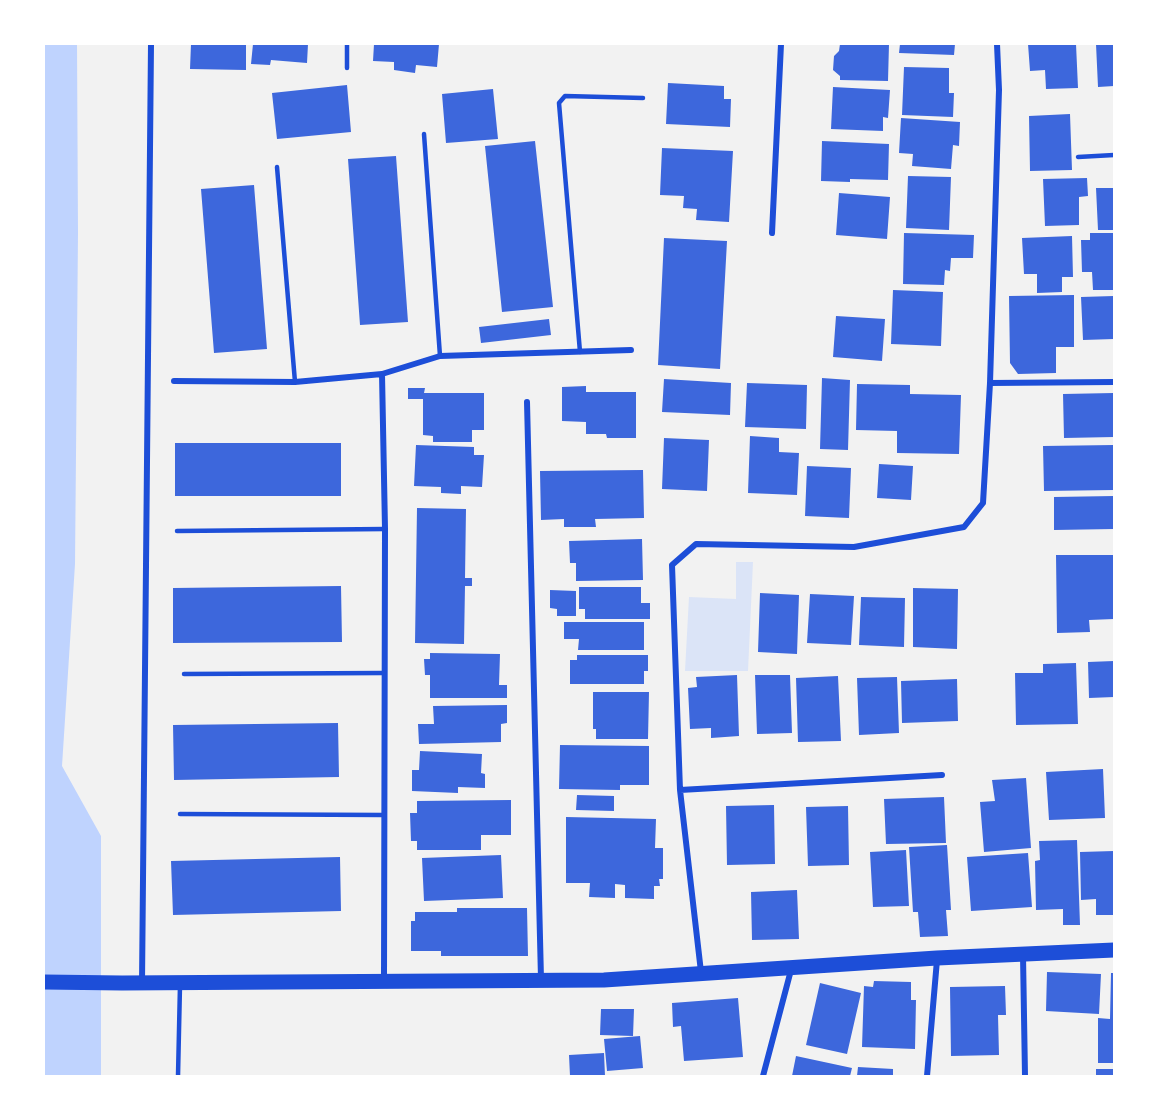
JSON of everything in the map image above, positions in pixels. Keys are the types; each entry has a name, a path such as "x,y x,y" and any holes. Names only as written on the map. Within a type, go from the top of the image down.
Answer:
{"main road":[{"path":"44,982 604,980 937,958 1114,950"}],"street":[{"path":"142,983 151,44"},
{"path":"772,233 781,44"},
{"path":"701,973 680,790 672,565 696,544 854,548 964,527 983,503 990,383 999,90 997,44"},
{"path":"174,381 295,382 382,374 440,356 631,350"},
{"path":"382,374 385,529 384,982"},
{"path":"990,383 1114,382"},
{"path":"527,402 541,980"},
{"path":"680,790 942,775"},
{"path":"1023,955 1025,1077"},
{"path":"927,1076 937,958"},
{"path":"763,1077 792,967"}],"lane":[{"path":"347,44 347,68"},
{"path":"580,352 559,103 565,96 643,98"},
{"path":"424,134 440,356"},
{"path":"1078,157 1114,155"},
{"path":"277,167 295,382"},
{"path":"177,531 385,529"},
{"path":"184,674 383,673"},
{"path":"180,814 383,815"},
{"path":"178,1077 180,982"}],"shaded area":[{"path":"736,562 753,562 748,671 685,671 689,597 736,599"}],"water":[{"path":"44,44 77,44 75,564 62,766 101,836 101,1076 44,1076"}],"building":[{"path":"191,44 246,44 246,70 190,69"},
{"path":"253,44 308,44 307,63 271,60 270,65 251,64"},
{"path":"374,44 439,44 437,67 416,65 415,73 394,70 394,62 373,61"},
{"path":"840,44 889,44 888,81 840,80 840,76 833,70 834,56 839,51"},
{"path":"900,44 955,44 954,55 899,53"},
{"path":"1028,44 1076,44 1078,88 1046,89 1045,70 1030,71"},
{"path":"1096,44 1114,44 1114,86 1098,87"},
{"path":"904,67 949,68 949,93 954,93 953,117 902,115"},
{"path":"668,83 724,86 724,99 731,99 730,127 666,124"},
{"path":"347,85 351,132 277,139 272,93"},
{"path":"833,87 890,90 888,118 883,117 883,131 831,129"},
{"path":"493,89 498,139 446,143 442,94"},
{"path":"1070,114 1072,170 1030,171 1029,116"},
{"path":"901,118 960,122 959,146 953,145 951,169 912,166 913,154 899,153"},
{"path":"535,141 553,307 502,312 485,146"},
{"path":"822,141 889,144 888,180 821,181"},
{"path":"662,148 733,151 729,222 696,220 697,209 683,208 684,196 660,195"},
{"path":"396,156 408,322 360,325 348,159"},
{"path":"908,176 951,177 949,230 906,228"},
{"path":"1087,178 1088,196 1079,197 1079,225 1045,226 1043,179"},
{"path":"254,185 267,349 214,353 201,189"},
{"path":"1096,188 1114,188 1114,230 1098,230"},
{"path":"839,193 890,197 887,239 836,235"},
{"path":"904,233 974,235 973,258 951,258 950,271 945,270 944,285 903,284"},
{"path":"1090,233 1114,233 1114,290 1093,290 1092,272 1082,272 1081,240 1090,240"},
{"path":"1072,236 1073,277 1062,277 1062,292 1037,293 1037,274 1024,274 1022,238"},
{"path":"664,238 727,241 720,369 658,365"},
{"path":"893,290 943,292 941,346 891,344"},
{"path":"1074,295 1074,347 1056,347 1056,373 1018,374 1010,363 1009,296"},
{"path":"1114,296 1114,339 1083,340 1081,297"},
{"path":"836,316 885,319 882,361 833,357"},
{"path":"549,319 551,335 481,343 479,327"},
{"path":"822,378 850,380 848,450 820,449"},
{"path":"664,379 731,383 730,415 662,412"},
{"path":"747,383 807,385 806,429 745,427"},
{"path":"857,384 910,385 910,394 961,395 959,454 897,453 897,431 856,430"},
{"path":"586,386 586,392 636,392 636,438 607,438 606,434 586,434 586,422 562,421 562,387"},
{"path":"408,388 425,388 424,393 484,393 484,430 472,430 472,442 433,442 433,436 423,435 423,399 408,399"},
{"path":"1114,393 1114,437 1064,438 1063,394"},
{"path":"750,436 779,438 779,452 799,453 797,495 748,493"},
{"path":"664,438 709,440 707,491 662,489"},
{"path":"175,443 341,443 341,496 175,496"},
{"path":"416,445 474,447 474,455 484,455 482,487 461,486 461,494 441,493 441,487 414,486"},
{"path":"1114,445 1114,490 1044,491 1043,446"},
{"path":"879,464 913,466 911,500 877,498"},
{"path":"807,466 851,468 849,518 805,516"},
{"path":"643,470 644,518 595,519 596,527 564,527 564,519 541,520 540,471"},
{"path":"1114,496 1114,529 1054,530 1054,497"},
{"path":"417,508 466,509 465,578 472,578 472,586 465,586 464,644 415,643"},
{"path":"642,539 643,580 576,581 576,563 570,563 569,541"},
{"path":"1056,555 1114,555 1114,619 1089,620 1090,632 1057,633"},
{"path":"341,586 342,642 173,643 173,588"},
{"path":"579,587 641,587 641,603 650,603 650,619 585,619 585,609 579,609"},
{"path":"913,588 958,589 957,649 913,647"},
{"path":"550,590 576,591 576,616 557,616 557,609 550,608"},
{"path":"760,593 799,595 797,654 758,652"},
{"path":"810,594 854,596 851,645 807,643"},
{"path":"861,597 905,598 904,647 859,645"},
{"path":"564,622 644,622 644,650 578,650 579,639 564,639"},
{"path":"430,653 500,654 499,685 507,685 507,698 430,698 430,675 425,675 424,659 430,659"},
{"path":"577,655 648,655 648,671 644,671 644,684 570,684 570,660 577,660"},
{"path":"1114,661 1114,697 1089,698 1088,662"},
{"path":"1076,663 1078,724 1016,725 1015,673 1043,673 1043,664"},
{"path":"737,675 739,736 711,738 711,728 690,729 688,688 697,687 696,677"},
{"path":"755,675 790,675 792,733 757,734"},
{"path":"838,676 841,741 798,742 796,678"},
{"path":"897,677 899,733 859,735 857,678"},
{"path":"957,679 958,721 902,723 901,681"},
{"path":"593,692 649,692 648,739 596,739 596,729 593,729"},
{"path":"507,705 507,723 501,724 501,742 419,744 418,724 434,724 433,706"},
{"path":"338,723 339,777 174,780 173,725"},
{"path":"560,745 649,746 649,785 620,785 620,790 559,789"},
{"path":"420,751 482,754 481,773 485,774 485,788 458,787 458,793 412,791 412,770 419,770"},
{"path":"1103,769 1105,818 1049,820 1046,772"},
{"path":"1026,778 1031,848 984,852 980,802 995,801 992,780"},
{"path":"577,795 614,796 614,811 576,810"},
{"path":"944,797 946,843 886,844 884,799"},
{"path":"511,800 511,835 481,835 481,850 417,850 417,841 411,841 410,813 417,813 417,801"},
{"path":"774,805 775,864 727,865 726,806"},
{"path":"848,806 849,865 808,866 806,807"},
{"path":"566,817 656,819 655,848 663,848 663,879 659,879 660,886 654,886 654,899 625,898 625,885 615,884 615,898 589,897 590,883 566,883"},
{"path":"1077,840 1080,925 1063,925 1063,909 1036,910 1035,861 1040,860 1039,841"},
{"path":"947,845 951,910 946,910 948,936 920,937 918,912 913,912 909,847"},
{"path":"906,850 909,906 873,907 870,852"},
{"path":"1114,851 1114,915 1096,915 1096,899 1081,900 1080,852"},
{"path":"1028,853 1032,907 971,911 967,857"},
{"path":"501,855 503,898 424,901 422,858"},
{"path":"340,857 341,911 173,915 171,861"},
{"path":"797,890 799,939 752,940 751,892"},
{"path":"457,908 527,908 528,956 441,956 441,951 411,951 411,921 415,921 415,912 457,912"},
{"path":"1047,972 1101,974 1099,1014 1046,1011"},
{"path":"1111,973 1114,973 1114,1063 1098,1063 1098,1018 1110,1019"},
{"path":"874,981 911,982 911,1000 916,1000 915,1049 862,1047 864,986 873,987"},
{"path":"820,983 861,993 847,1054 806,1045"},
{"path":"1005,986 1006,1015 998,1015 999,1055 951,1056 950,987"},
{"path":"738,998 743,1057 684,1061 681,1026 673,1027 672,1003"},
{"path":"601,1009 634,1009 633,1036 600,1035"},
{"path":"640,1036 643,1068 607,1071 604,1039"},
{"path":"604,1053 605,1076 570,1076 569,1055"},
{"path":"796,1056 852,1068 850,1076 792,1076"},
{"path":"858,1067 893,1069 893,1076 857,1076"},
{"path":"1096,1069 1114,1069 1114,1076 1096,1076"}]}
